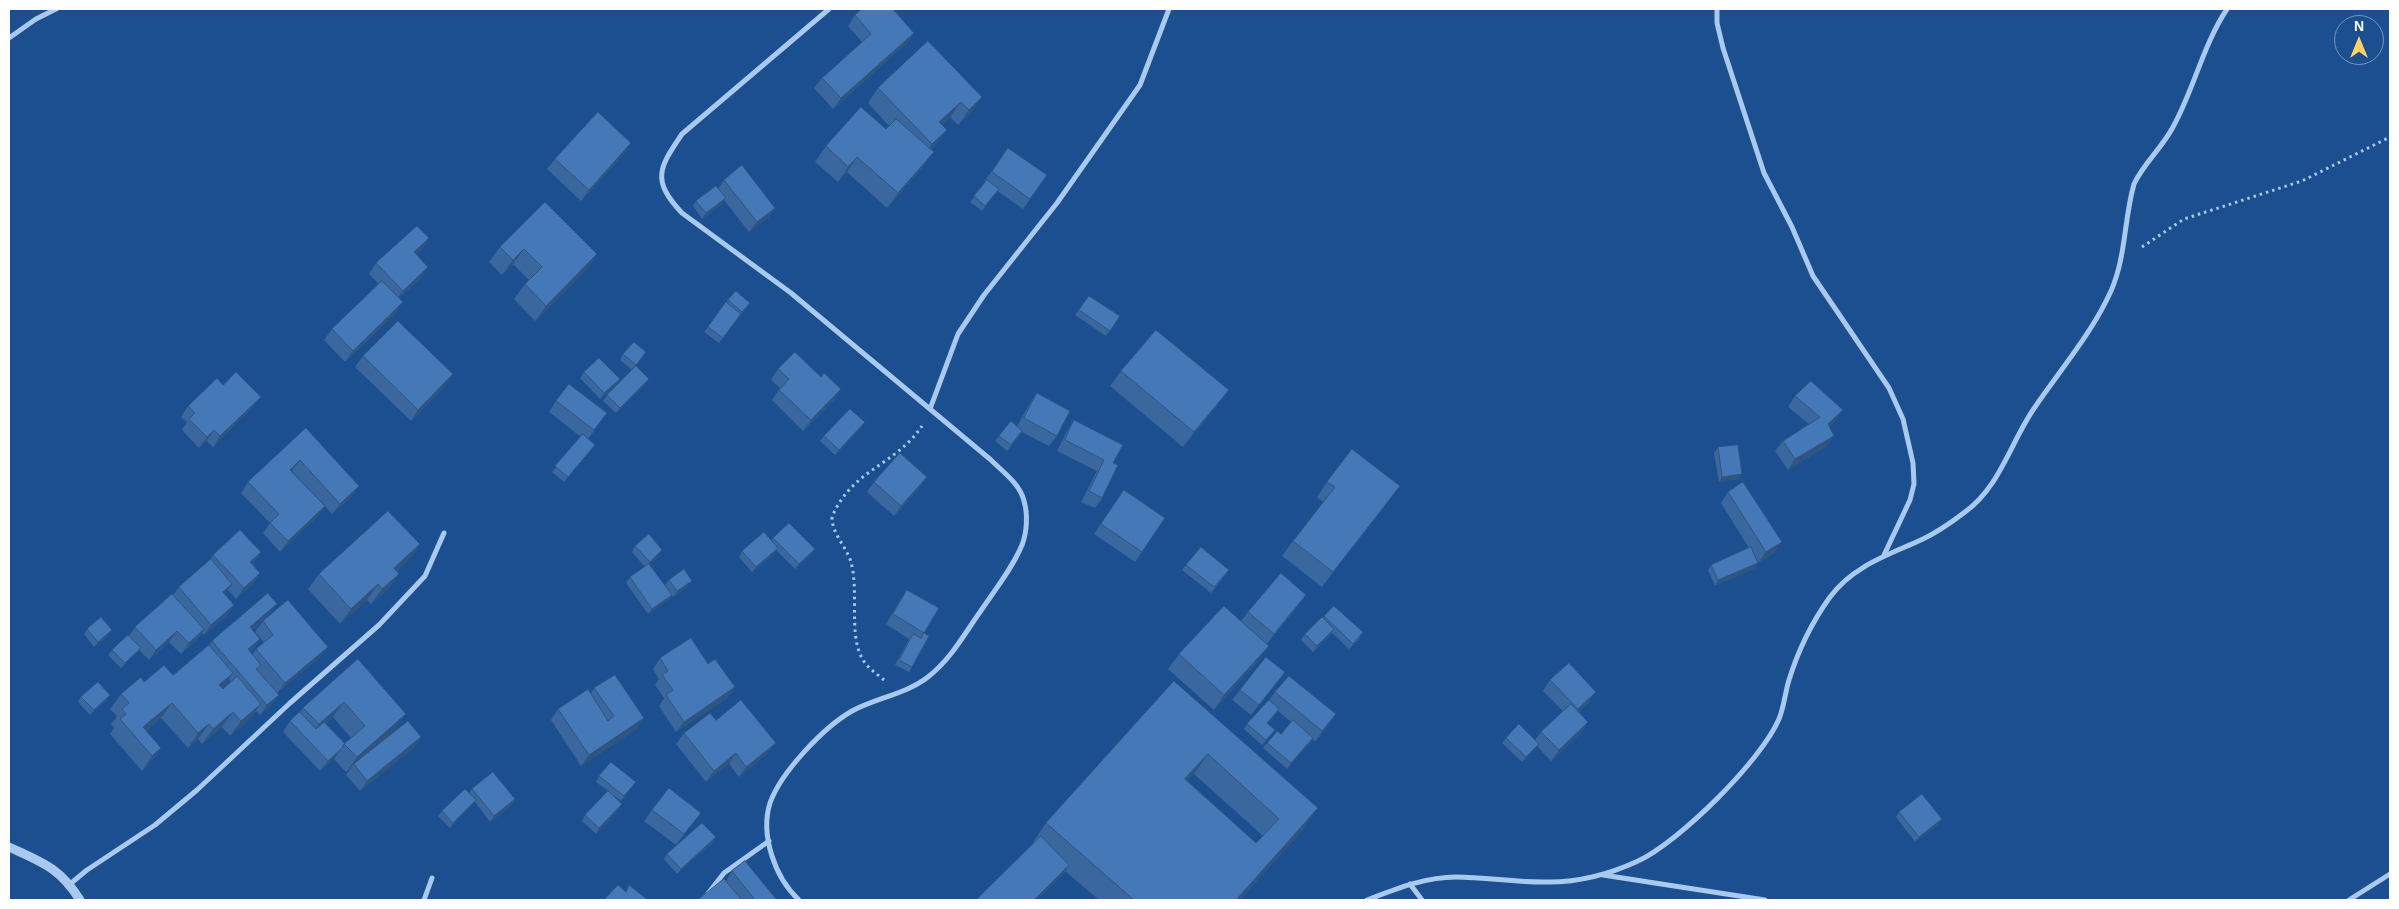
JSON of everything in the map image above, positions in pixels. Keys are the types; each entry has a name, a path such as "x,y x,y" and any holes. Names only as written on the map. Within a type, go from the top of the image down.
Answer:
{"street":[{"path":"9,38 36,19 56,9"},
{"path":"799,900 777,871 769,841 767,823 770,803 779,786 798,759 832,725 852,711 898,693 927,678 960,644 1013,562 1022,545 1027,528 1024,499 1016,484 991,460 791,293 682,213 670,200 663,183 662,170 664,160 682,134 829,9"},
{"path":"931,410 958,334 984,294 1057,203 1140,85 1169,9"},
{"path":"1717,9 1717,22 1722,48 1764,173 1792,227 1813,276 1889,388 1902,419 1913,463 1914,484 1910,500 1884,555"},
{"path":"1367,900 1410,884 1455,877 1547,882 1575,880 1602,875 1640,860 1673,839 1703,812 1757,755 1780,717 1789,679 1811,625 1832,595 1853,573 1884,555 1924,539 1968,511 1989,488 2034,408 2067,365 2111,291 2118,267 2134,184 2139,173 2173,127 2214,30 2227,9"},
{"path":"70,884 94,864 155,825 198,790 290,704 380,625 425,576 444,533"},
{"path":"703,900 724,873 769,841"},
{"path":"9,847 54,869 70,884 80,900"},
{"path":"2349,900 2390,874"},
{"path":"1602,875 1765,900"},
{"path":"424,900 432,878"},
{"path":"1410,884 1422,900"}],"path":[{"path":"2118,267 2145,244 2184,219 2248,200 2302,181 2390,137"},
{"path":"898,693 862,660 857,646 854,578 850,559 834,529 832,516 854,483 909,444 931,410"}],"building":[{"path":"862,9 893,9 914,33 841,98 822,78 871,34 855,15"},
{"path":"928,41 982,97 969,110 961,102 939,122 947,130 932,144 878,88"},
{"path":"861,107 886,129 896,119 934,152 898,193 857,157 848,167 826,146"},
{"path":"598,112 631,143 589,190 555,159"},
{"path":"1008,148 1047,175 1030,199 992,172"},
{"path":"742,165 775,208 757,222 724,180"},
{"path":"987,180 999,189 985,206 974,196"},
{"path":"716,186 726,198 706,213 696,201"},
{"path":"545,202 597,254 546,306 525,284 542,267 524,249 513,260 500,247"},
{"path":"417,226 429,238 414,252 428,267 403,291 376,263"},
{"path":"382,281 403,302 353,351 332,329"},
{"path":"736,291 750,303 742,312 728,300"},
{"path":"1089,296 1120,316 1110,331 1079,310"},
{"path":"726,302 741,314 723,338 708,327"},
{"path":"398,321 453,374 418,410 363,356"},
{"path":"1156,330 1229,390 1194,432 1121,371"},
{"path":"634,342 646,352 636,365 623,354"},
{"path":"795,352 821,377 824,373 841,389 811,420 779,390 789,379 778,369"},
{"path":"599,358 620,379 604,393 584,372"},
{"path":"636,366 649,379 620,408 607,395"},
{"path":"236,372 261,397 220,436 214,430 207,437 189,419 195,413 188,406 217,378 223,385"},
{"path":"1811,381 1843,410 1828,424 1834,436 1795,459 1783,441 1820,417 1795,396"},
{"path":"569,384 607,413 594,430 556,401"},
{"path":"1037,393 1070,411 1057,436 1024,418"},
{"path":"850,409 865,422 839,450 824,436"},
{"path":"1074,420 1123,445 1113,463 1118,465 1102,498 1089,491 1104,460 1065,440"},
{"path":"1011,421 1022,431 1011,445 999,436"},
{"path":"306,428 359,486 340,504 300,460 290,470 325,506 288,541 270,523 279,514 248,482"},
{"path":"583,434 595,445 568,477 555,466"},
{"path":"1738,445 1742,474 1722,477 1718,447"},
{"path":"1352,449 1400,486 1333,572 1293,541 1335,487 1327,482"},
{"path":"900,453 927,477 901,506 874,482"},
{"path":"1743,482 1782,542 1766,552 1728,492"},
{"path":"1124,490 1165,518 1142,552 1101,524"},
{"path":"388,511 420,544 394,568 399,574 382,589 378,584 351,609 319,574"},
{"path":"789,523 815,549 799,564 773,538"},
{"path":"240,530 261,552 250,562 260,573 244,588 213,555"},
{"path":"764,532 778,548 756,567 742,551"},
{"path":"649,534 662,550 650,562 635,546"},
{"path":"1201,547 1229,570 1214,587 1186,565"},
{"path":"1751,547 1758,563 1718,580 1711,565"},
{"path":"211,559 232,584 223,592 234,605 211,625 179,587"},
{"path":"649,564 672,595 652,609 630,577"},
{"path":"684,569 692,581 677,591 669,580"},
{"path":"1281,573 1306,595 1274,634 1248,612"},
{"path":"907,590 939,608 924,633 893,614"},
{"path":"268,593 277,604 250,627 260,639 248,649 261,665 256,669 279,695 267,705 212,641"},
{"path":"172,594 204,629 189,643 177,631 156,650 135,627"},
{"path":"288,600 328,647 285,683 256,649 273,635 263,621"},
{"path":"1224,606 1269,646 1224,695 1179,654"},
{"path":"1334,606 1363,632 1353,644 1324,616"},
{"path":"101,617 112,630 98,642 87,629"},
{"path":"1322,617 1334,629 1317,646 1305,634"},
{"path":"924,633 929,636 912,667 899,660 913,634 921,638"},
{"path":"128,635 141,648 125,663 112,650"},
{"path":"691,638 708,664 715,659 735,687 684,722 666,695 673,690 662,675 668,671 660,658"},
{"path":"209,645 233,673 219,685 223,689 237,676 261,704 241,721 233,712 213,729 209,724 198,733 172,703 143,727 161,748 152,756 120,719 126,714 122,709 129,703 121,694 141,677 144,682 164,665 173,675"},
{"path":"1266,657 1285,672 1259,705 1240,690"},
{"path":"358,659 406,714 357,757 344,744 365,726 344,702 319,724 303,708"},
{"path":"1569,663 1596,692 1578,709 1550,680"},
{"path":"615,675 644,718 589,755 558,709 588,689 608,721 614,716 594,688"},
{"path":"1289,676 1336,714 1322,731 1275,692"},
{"path":"1174,681 1318,808 1236,900 1134,900 1046,823","holes":["1208,754 1279,819 1256,843 1185,779"]},
{"path":"98,682 110,695 94,710 81,697"},
{"path":"741,700 776,743 746,767 736,753 714,771 684,733 710,713 716,720"},
{"path":"1269,700 1279,709 1267,723 1275,730 1266,740 1247,724"},
{"path":"1571,704 1588,722 1559,750 1541,732"},
{"path":"300,712 316,729 324,722 345,744 328,761 290,721"},
{"path":"1293,720 1313,738 1291,763 1267,743 1277,731 1281,734"},
{"path":"408,721 421,737 367,781 354,764"},
{"path":"1519,724 1539,744 1526,757 1506,738"},
{"path":"611,762 636,782 624,796 599,776"},
{"path":"493,772 515,799 494,816 472,789"},
{"path":"669,788 701,813 684,834 652,810"},
{"path":"465,789 476,800 453,823 442,811"},
{"path":"608,791 622,804 599,828 585,815"},
{"path":"1922,794 1942,819 1919,837 1899,812"},
{"path":"702,823 716,837 681,869 667,854"},
{"path":"1041,836 1069,865 1034,900 976,900"},
{"path":"745,861 777,900 755,900 732,871"},
{"path":"724,879 742,900 698,900"},
{"path":"618,885 626,892 629,885 648,900 604,900"}]}
